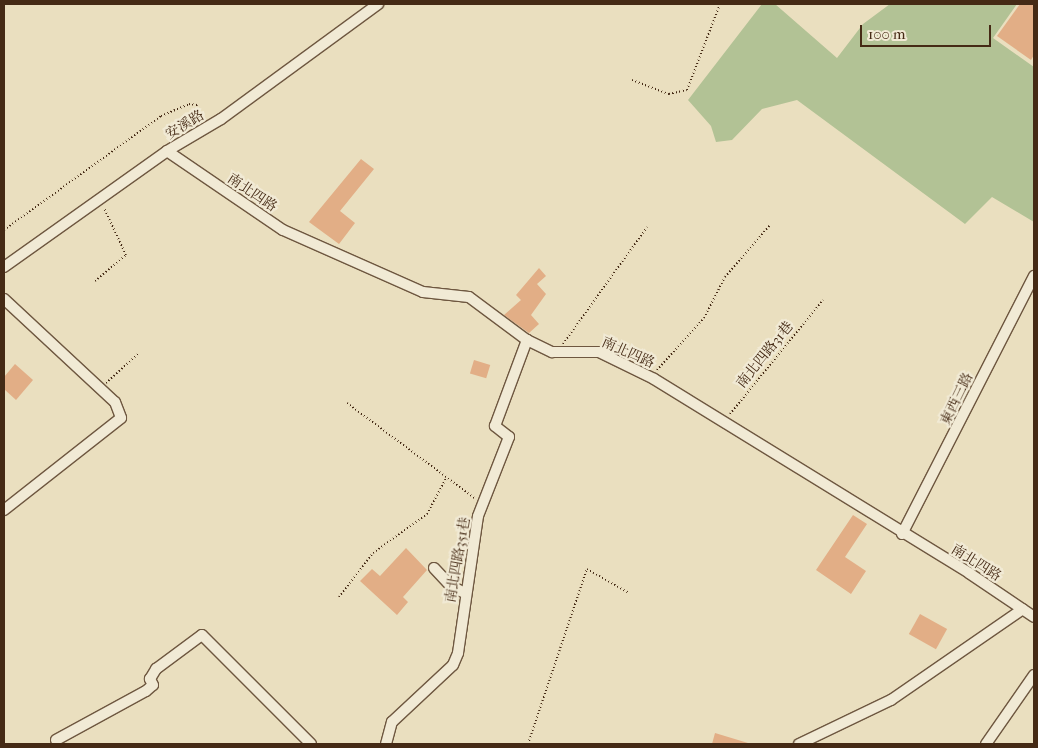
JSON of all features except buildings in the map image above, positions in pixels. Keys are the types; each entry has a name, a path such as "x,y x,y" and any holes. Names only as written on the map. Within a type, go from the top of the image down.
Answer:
{"street":[{"name":"安溪路","path":"4,267 168,152 221,119 378,4"},
{"name":"南北四路","path":"168,152 283,230 423,292 468,297 527,340 552,352 599,352 654,379 1034,617"},
{"name":"東西三路","path":"902,534 1034,276"},
{"path":"4,299 115,402 121,418 4,510"},
{"name":"南北四路351巷","path":"386,744 386,734 399,713 453,666 458,653 465,593 478,516 509,437 495,426 527,340"},
{"path":"434,568 451,586 465,593"},
{"path":"799,744 891,700 1023,609"},
{"path":"56,740 146,691 153,685 150,679 156,669 202,635 311,744"},
{"path":"986,744 1034,676"}],"path":[{"path":"632,80 669,94 687,90 720,4"},
{"path":"4,230 161,116 189,104 197,105 184,130"},
{"path":"95,281 126,255 115,224 99,200"},
{"path":"654,379 660,363 704,318 725,277 770,225"},
{"path":"560,351 566,335 647,227"},
{"name":"南北四路31巷","path":"723,422 823,300"},
{"path":"99,389 139,353"},
{"path":"347,404 484,504"},
{"path":"339,597 373,553 428,514 446,478"},
{"path":"528,744 587,568 629,593"}],"green space":[{"path":"762,4 775,4 837,58 863,24 890,4 1017,4 993,38 1034,67 1034,222 992,197 965,224 797,100 762,109 732,140 716,142 711,126 688,100"}]}
